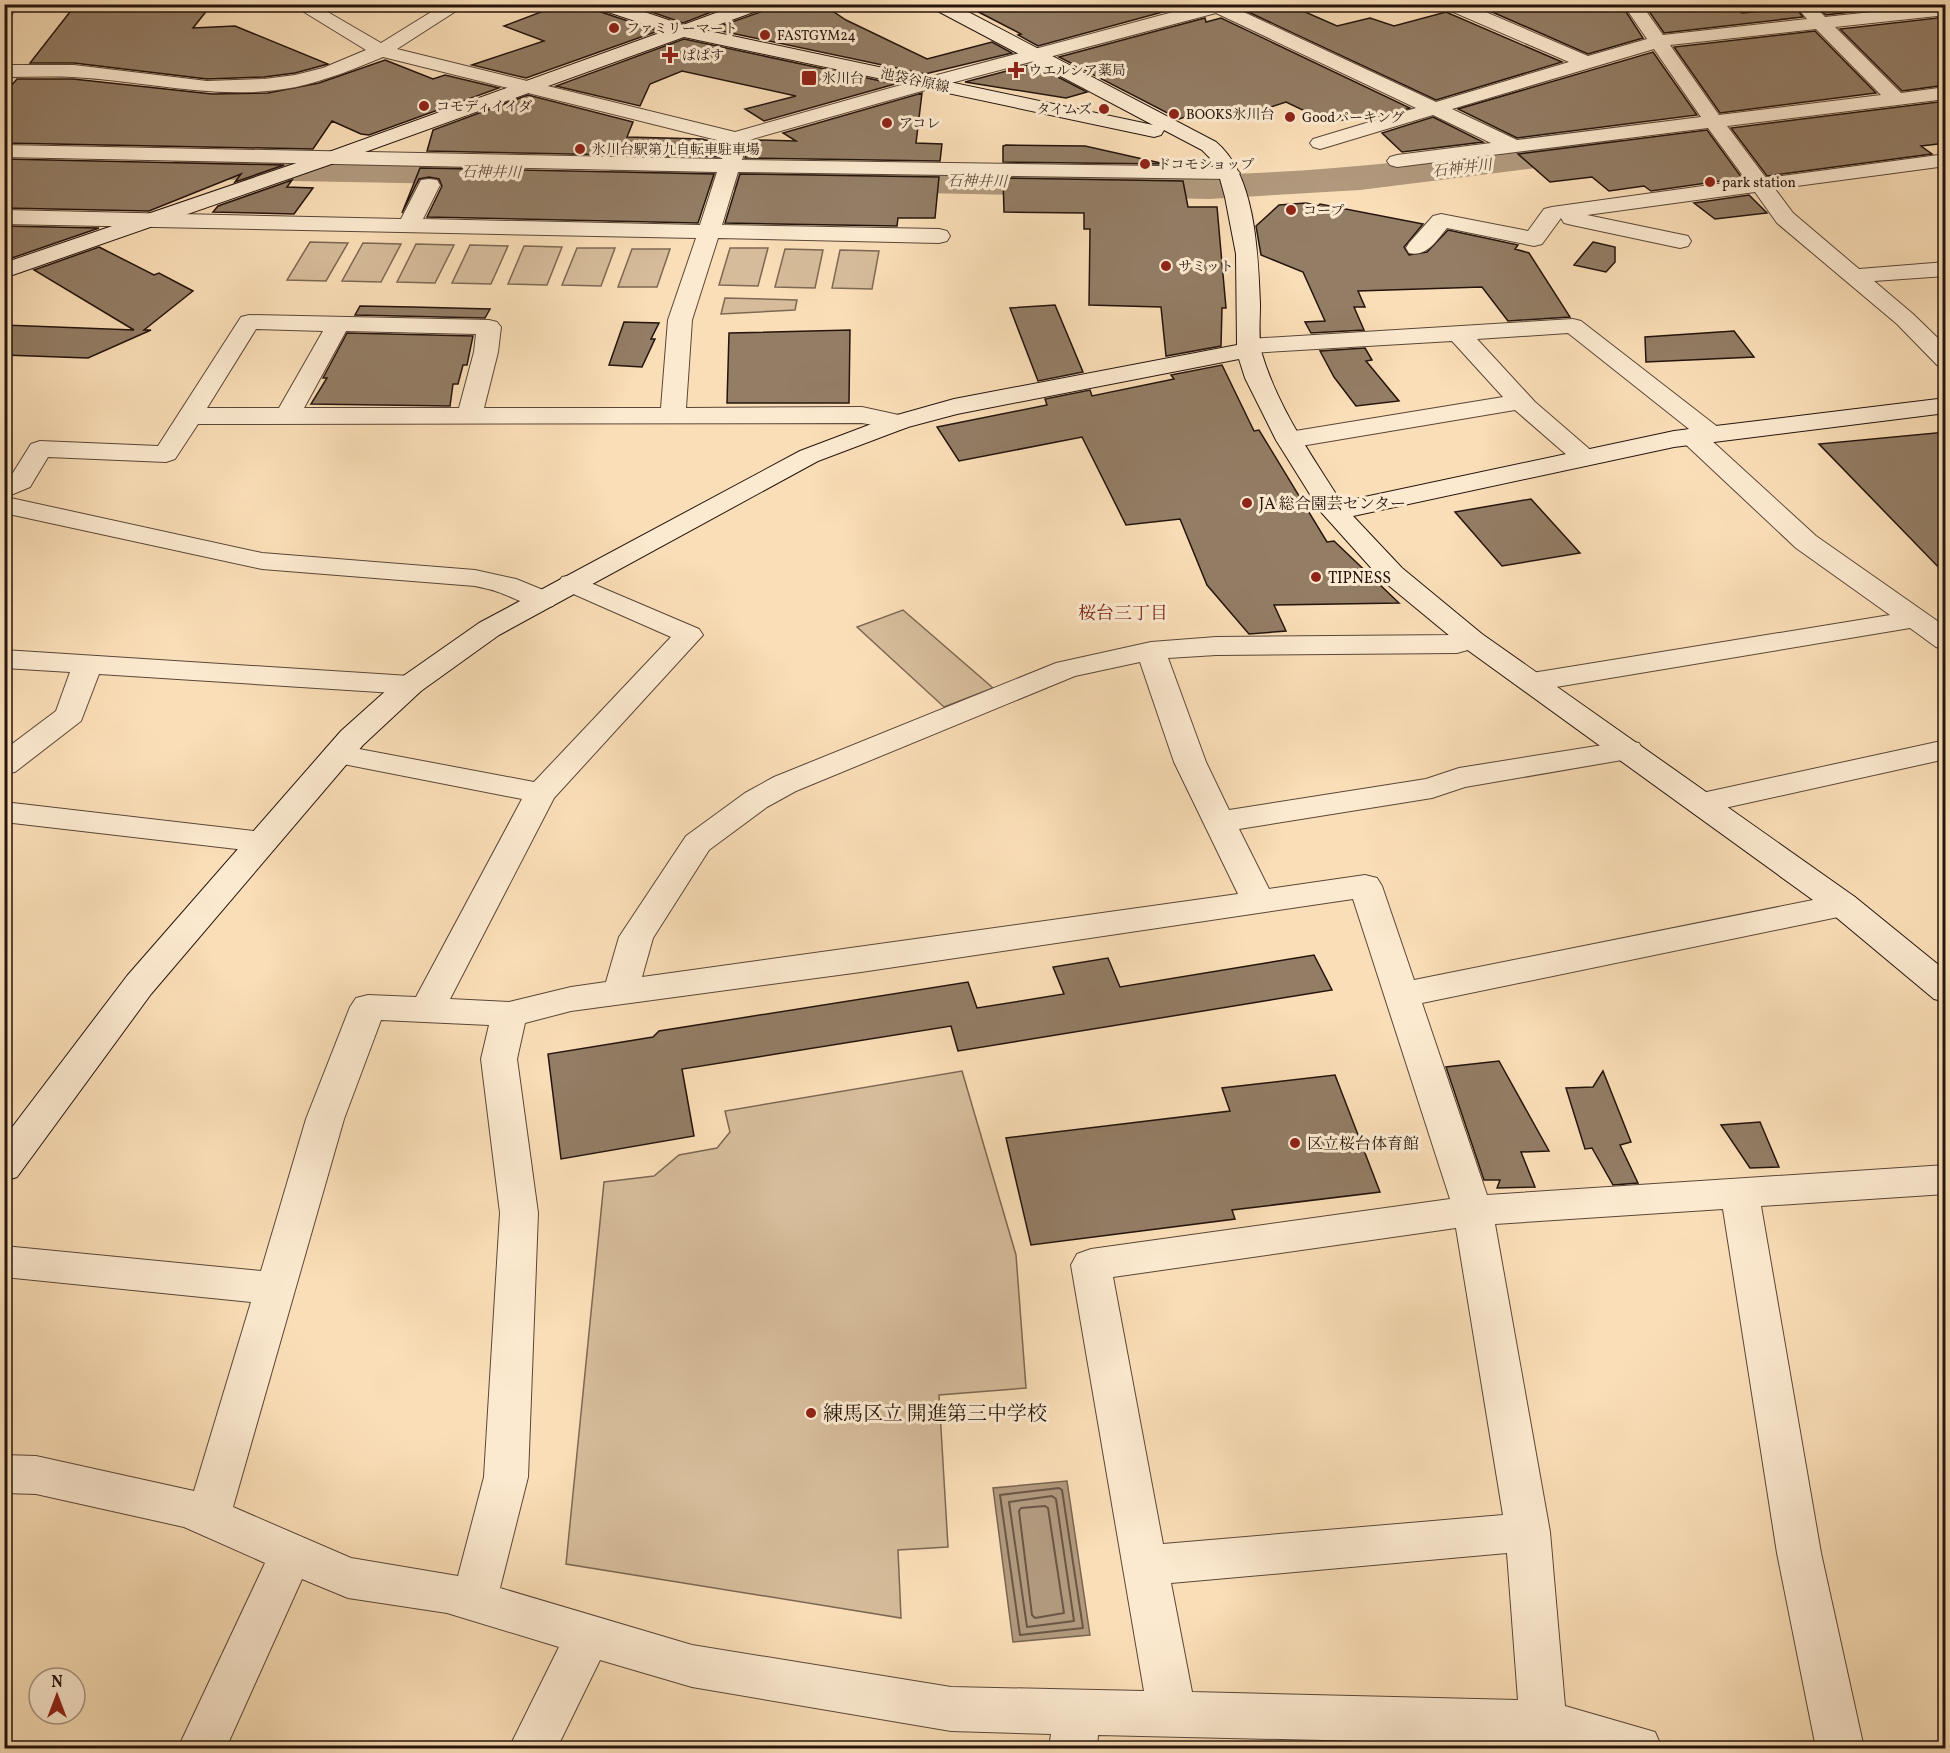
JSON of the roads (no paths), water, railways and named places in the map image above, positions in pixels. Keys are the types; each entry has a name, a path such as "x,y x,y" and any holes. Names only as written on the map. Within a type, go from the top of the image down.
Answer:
{"street":[{"path":"4,14 8,4"},
{"path":"300,4 381,51 524,88 735,138 1219,5 1516,147"},
{"path":"4,71 74,71 207,87 264,85 330,72 381,51 458,4"},
{"name":"池袋谷原線","path":"602,4 682,31 1194,140"},
{"path":"4,271 333,157 759,4"},
{"path":"938,4 1209,146 1221,156 1232,182 1247,254 1249,348 1257,378 1289,440 1334,512 1392,574 1472,640 1843,905 1944,986"},
{"path":"1632,4 1729,143 1785,218 1905,319 1946,360"},
{"path":"1802,4 1896,99"},
{"path":"1459,5 1586,62"},
{"path":"1320,143 1659,41 1946,9"},
{"path":"1397,161 1946,93"},
{"path":"673,415 680,320 737,143 735,138"},
{"path":"4,151 333,157 727,174 1232,182"},
{"path":"1417,248 1441,221 1534,239 1552,214 1946,160"},
{"path":"409,225 429,184"},
{"path":"1552,214 1680,241"},
{"path":"4,217 939,236"},
{"path":"1855,276 1946,269"},
{"path":"4,490 21,481 40,449 166,454 249,322 489,327 486,352 469,416"},
{"path":"287,417 338,324"},
{"path":"6,1161 140,985 352,738 410,685 489,629 809,456 899,422 954,407 1249,348 1598,324"},
{"path":"1573,326 1700,435 1806,542 1946,641"},
{"path":"1450,333 1563,441 1586,458"},
{"path":"1289,440 1521,401"},
{"path":"1334,512 1700,435 1946,405"},
{"path":"191,416 862,415 899,422"},
{"path":"4,505 262,561 475,578 506,585 543,600"},
{"path":"427,1011 541,793 689,635 572,583"},
{"path":"1532,682 1915,619"},
{"path":"620,993 636,937 697,843 756,800 785,784 1066,669 1151,651 1216,646 1457,644 1472,640"},
{"path":"1151,651 1190,762 1258,901"},
{"path":"4,659 410,685"},
{"path":"4,765 70,715 88,664"},
{"path":"1702,803 1946,749"},
{"path":"1219,822 1432,788 1459,778 1628,750"},
{"path":"338,754 541,793"},
{"path":"4,812 262,842"},
{"path":"208,1517 325,1119 368,1007 509,1014 571,999 1365,886 1473,1211 1528,1532 1544,1723"},
{"path":"1402,995 1843,905"},
{"path":"474,1601 506,1477 519,1213 499,1059 509,1014"},
{"path":"1172,1714 1091,1265 1473,1211 1946,1179"},
{"path":"1740,1193 1799,1553 1840,1749"},
{"path":"4,1261 275,1288"},
{"path":"4,1474 36,1475 190,1509 348,1578 447,1593 692,1666 1075,1730 1172,1714 1434,1735 1544,1723 1638,1749"},
{"path":"1146,1565 1528,1532"},
{"path":"202,1749 291,1555"},
{"path":"533,1749 589,1635"}],"water":[{"path":"1067,1481 1090,1635 1013,1642 993,1488"}],"waterway":[{"name":"石神井川","path":"627,175 1209,187 1360,178 1611,149"},
{"name":"石神井川","path":"189,167 507,173"}],"place":[{"name":"ファミリーマート","path":"614,28"},
{"name":"FASTGYM24","path":"765,35"},
{"name":"ぱぱす","path":"670,55"},
{"name":"ウエルシア薬局","path":"1016,70"},
{"name":"氷川台","path":"809,78"},
{"name":"コモディイイダ","path":"424,106"},
{"name":"タイムズ","path":"1104,109"},
{"name":"BOOKS氷川台","path":"1174,114"},
{"name":"Goodパーキング","path":"1290,117"},
{"name":"アコレ","path":"887,123"},
{"name":"氷川台駅第九自転車駐車場","path":"580,149"},
{"name":"ドコモショップ","path":"1145,164"},
{"name":"park station","path":"1710,182"},
{"name":"コープ","path":"1291,210"},
{"name":"サミット","path":"1166,266"},
{"name":"JA 総合園芸センター","path":"1247,503"},
{"name":"TIPNESS","path":"1316,577"},
{"name":"区立桜台体育館","path":"1295,1143"},
{"name":"練馬区立 開進第三中学校","path":"811,1413"}],"district":[{"name":"桜台三丁目","path":"1123,613"}]}
